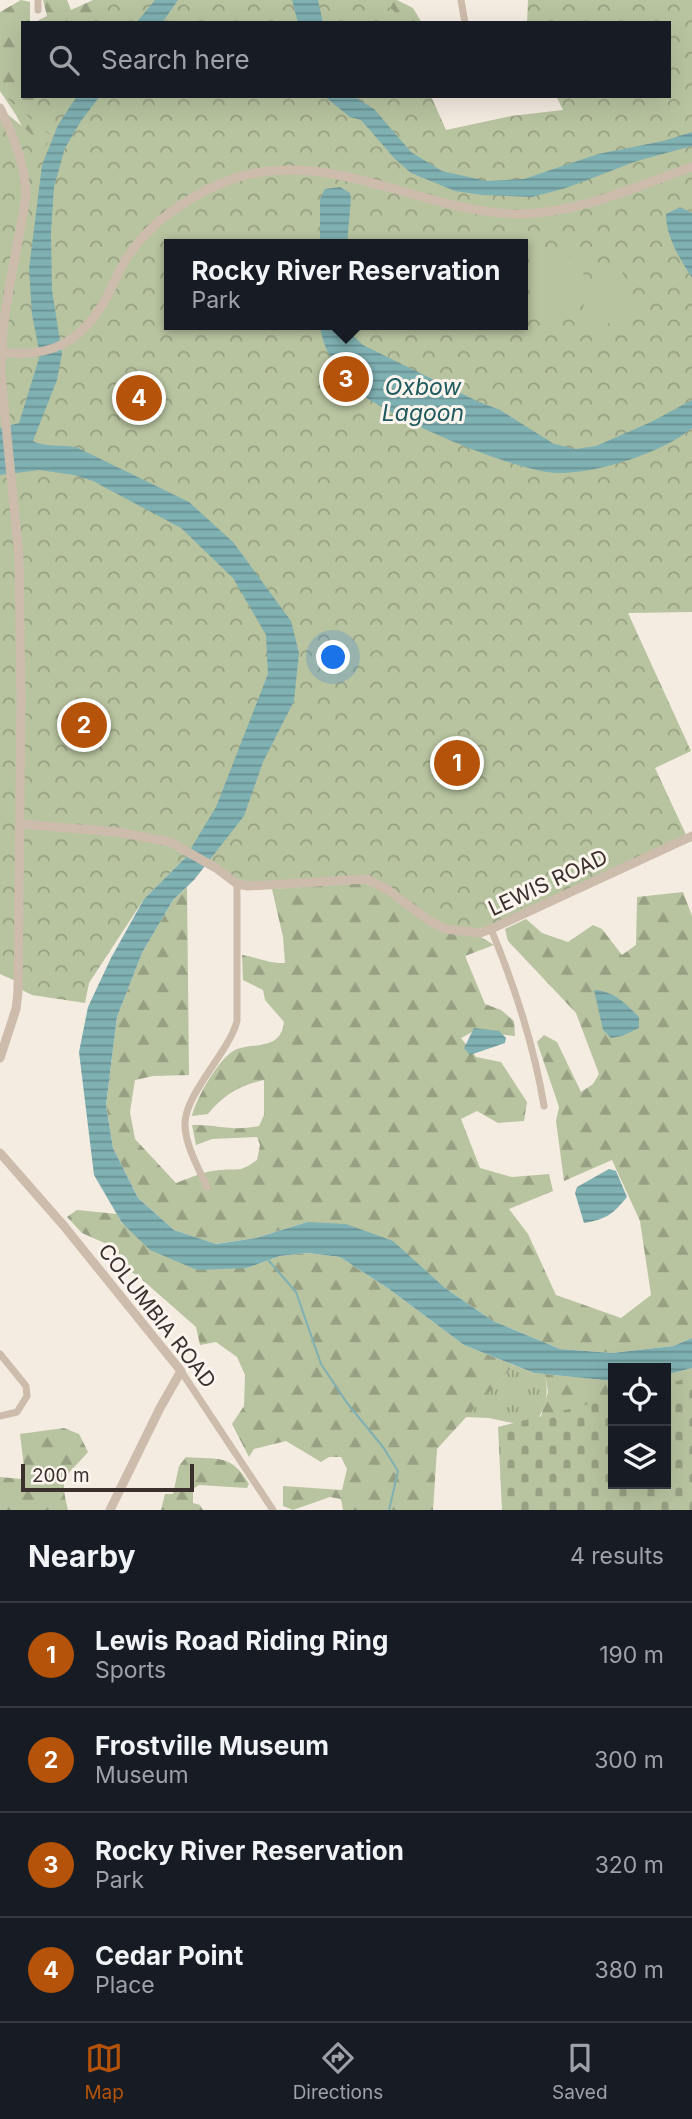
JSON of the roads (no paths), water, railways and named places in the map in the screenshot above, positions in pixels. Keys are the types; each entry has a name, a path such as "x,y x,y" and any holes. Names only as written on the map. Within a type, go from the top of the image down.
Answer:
{"street":[{"path":"38,0 38,10"},
{"path":"461,0 465,21"},
{"path":"0,108 22,157 26,177 26,196 3,321 0,352 19,557 20,824 18,992 16,1009 0,1058"},
{"path":"0,352 38,353 63,345 82,333 131,253 165,217 206,191 244,176 263,172 322,173 353,177 458,207 520,214 573,207 692,167"},
{"path":"20,824 129,834 170,842 216,868 237,884 237,1021 233,1035 198,1090 185,1126 192,1155 206,1187"},
{"name":"LEWIS ROAD","path":"237,884 248,886 367,879 446,929 480,933 692,836"},
{"path":"491,929 515,986 537,1067 544,1107"},
{"name":"COLUMBIA ROAD","path":"0,1153 64,1226 181,1371 260,1486 273,1510"},
{"path":"0,1354 26,1386 27,1396 17,1412 0,1416"},
{"path":"110,1510 181,1371"}],"water":[{"path":"155,0 178,0 163,21 138,21"},
{"path":"292,0 318,0 323,21 297,21"},
{"path":"76,98 98,98 65,148 54,187 51,233 52,290 62,354 57,380 33,441 76,447 189,502 233,542 291,621 299,653 294,701 263,762 244,816 194,880 173,900 142,953 117,1017 106,1105 113,1148 138,1198 174,1230 216,1244 256,1238 307,1222 346,1224 393,1241 445,1288 493,1321 560,1349 612,1353 673,1346 692,1338 692,1368 671,1374 671,1363 608,1363 608,1380 534,1373 464,1345 389,1289 340,1257 308,1253 280,1256 247,1268 197,1270 150,1250 122,1223 94,1175 79,1052 88,1007 111,958 144,899 185,858 216,807 268,674 266,635 233,578 181,528 93,481 74,475 39,470 0,475 0,428 19,423 40,355 32,315 29,269 42,165 58,125"},
{"path":"326,98 356,98 374,109 411,152 442,171 487,181 524,179 598,154 663,141 692,132 692,146 637,161 566,188 532,197 482,195 455,191 411,173 361,120 350,117"},
{"path":"340,187 350,193 347,239 320,239 320,199 325,189"},
{"path":"680,207 692,213 692,278 668,231 666,214"},
{"name":"Oxbow Lagoon","path":"321,330 349,330 363,345 500,410 554,444 576,449 596,446 651,422 692,400 692,428 664,446 609,466 557,473 538,470 452,441 371,401 355,389 337,368"},
{"path":"594,990 613,995 624,1003 639,1017 639,1028 611,1038 603,1030"},
{"path":"474,1028 499,1031 506,1038 505,1043 470,1055 464,1048"},
{"path":"609,1169 616,1171 627,1197 609,1215 584,1223 575,1193 577,1187"}],"waterway":[{"path":"269,1261 296,1292 321,1364 398,1471 389,1510"}],"place":[{"name":"Rocky River Reservation","path":"346,379"},
{"name":"Cedar Point","path":"139,398"},
{"name":"Frostville Museum","path":"84,725"},
{"name":"Lewis Road Riding Ring","path":"457,763"}]}
